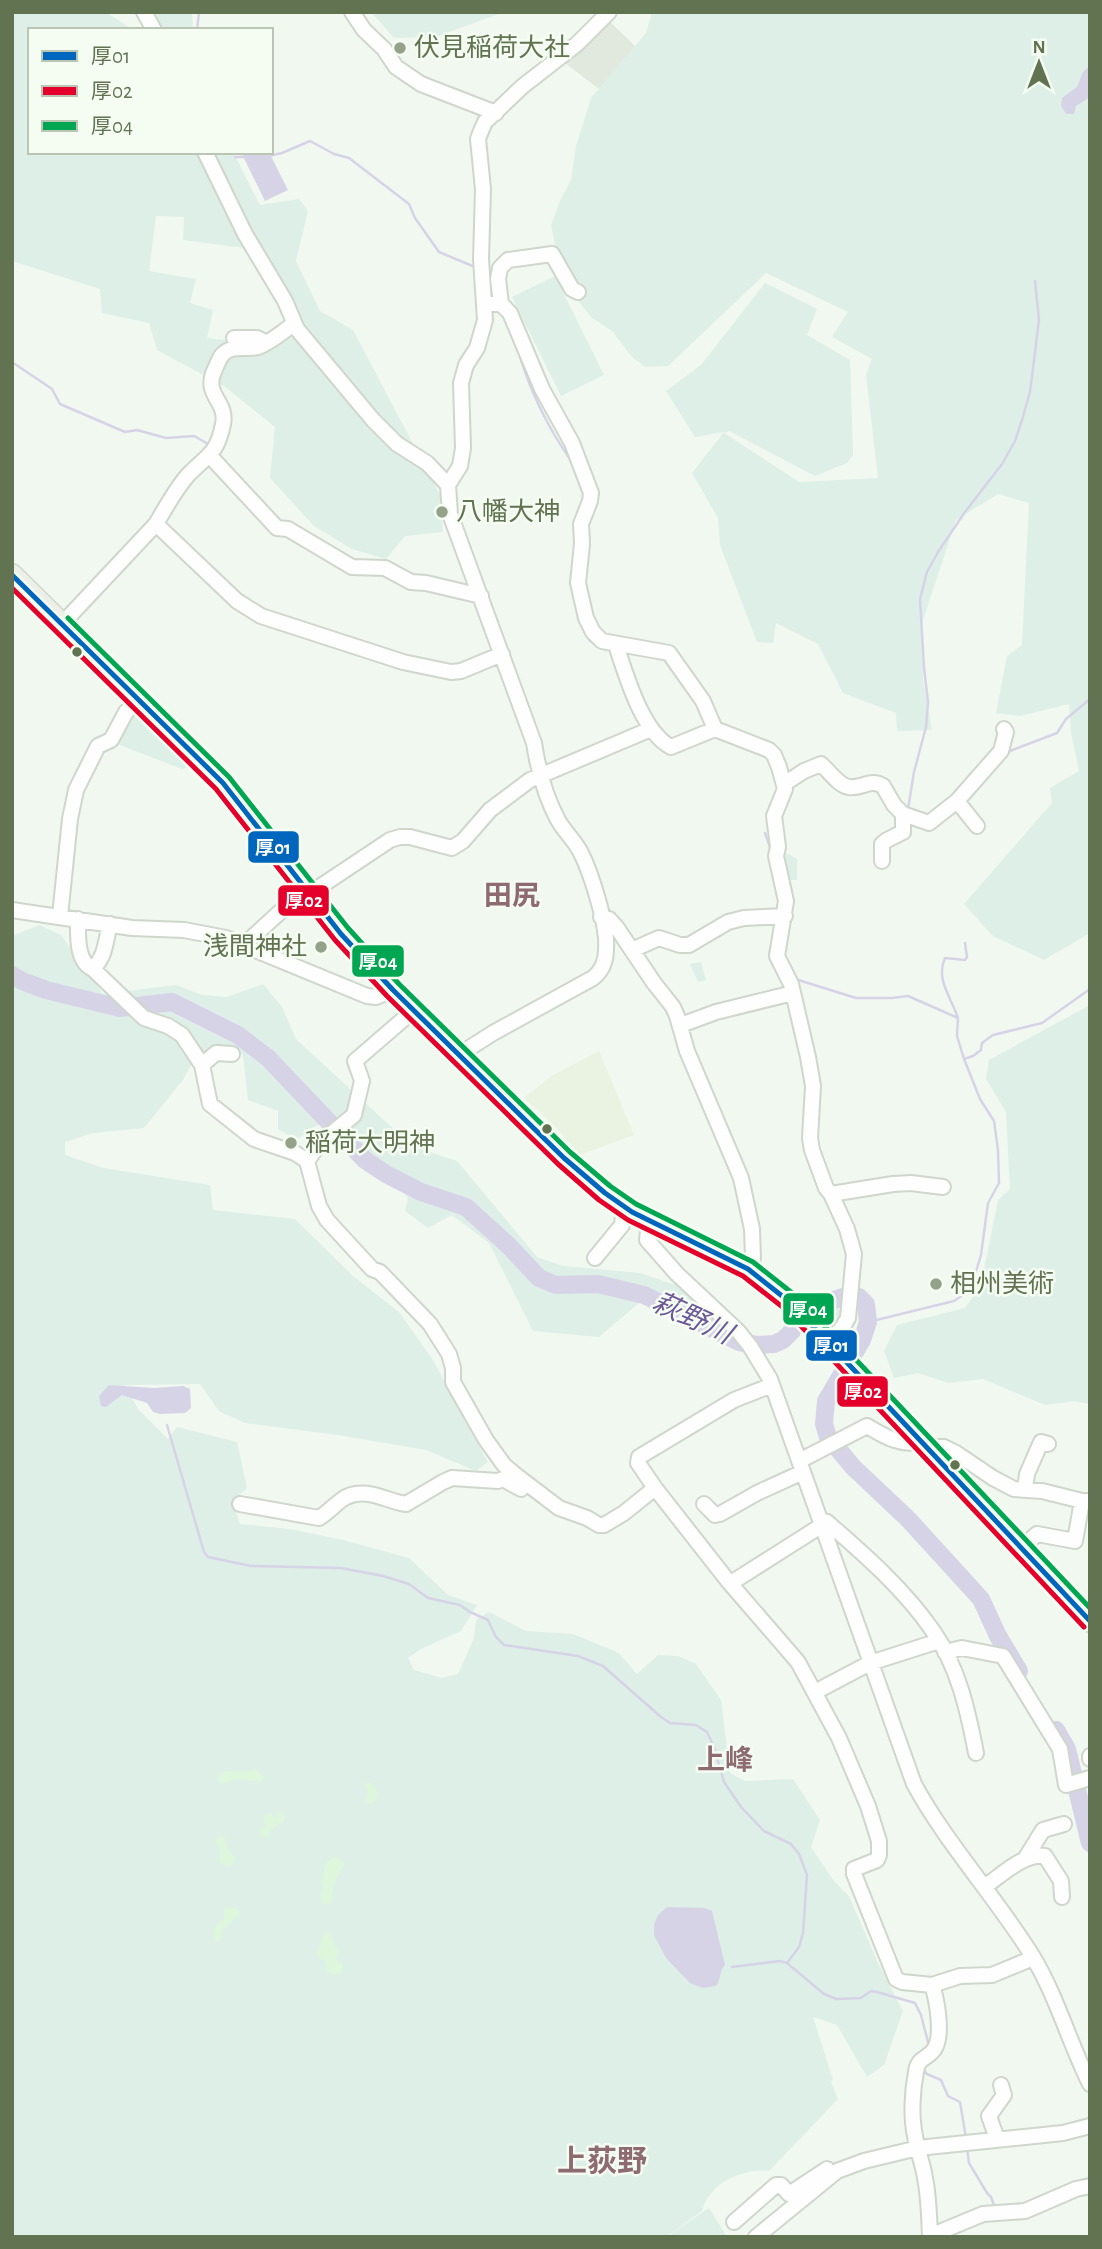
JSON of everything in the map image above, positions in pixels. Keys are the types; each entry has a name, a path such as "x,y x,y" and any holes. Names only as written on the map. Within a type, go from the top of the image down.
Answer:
{"highway":[{"path":"14,579 239,800 341,934 564,1158 627,1209 748,1269 791,1303 1090,1621"}],"street":[{"path":"144,12 153,28"},
{"path":"352,12 396,67 421,85 496,113"},
{"path":"610,12 577,44 523,86 485,122 478,139 482,189 482,268 493,304 510,313 542,389 572,443 591,494 581,524 578,583 586,618 593,632 602,641 617,649 669,653 703,701 712,730"},
{"path":"206,154 245,234 285,301 294,324 373,420 397,444 427,463 448,485 450,514 534,743 540,776 558,819 579,849 592,881 606,949 604,961 597,974 460,1054"},
{"path":"448,485 461,460 464,421 461,383 466,365 477,348 493,304 500,268 508,260 552,254 572,289 578,292"},
{"path":"62,624 156,524 189,474 214,452 224,420 223,410 211,389 212,374 225,352 260,346 294,324"},
{"path":"234,338 257,338 265,343"},
{"path":"210,456 277,528 288,529 352,566 385,568 411,582 481,596"},
{"path":"156,524 237,601 261,617 403,662 451,672 461,671 502,654"},
{"path":"617,649 628,681 651,729 671,747 712,730 769,750 774,755 784,784 781,803 774,816 778,847 776,856 786,901 781,916 777,956 789,983 813,1086 810,1138 826,1188 847,1229 854,1254 848,1318 833,1346"},
{"path":"60,916 76,790 98,746 111,740 126,712 139,699"},
{"path":"244,945 307,891 390,840 410,837 452,848 459,844 490,810 530,780 651,729"},
{"path":"784,784 821,764 844,785 850,787 871,782 883,786 903,814 929,823 957,801 1002,751 1007,732"},
{"path":"957,801 977,826"},
{"path":"882,860 882,844 903,832 903,814"},
{"path":"12,910 110,924 206,933 244,945 367,996 376,998 393,989"},
{"path":"632,950 659,938 689,945 728,922 744,918 781,916"},
{"path":"601,917 610,919 673,1007 681,1025 687,1051 741,1178 752,1229 753,1258 748,1269"},
{"path":"78,919 82,960 144,1018 168,1026 183,1035 202,1065 210,1104 254,1139 295,1153 307,1161 319,1206 327,1220 372,1269 380,1272 430,1324 449,1354 453,1382 496,1454 511,1470 559,1508"},
{"path":"93,969 104,958 110,924"},
{"path":"681,1025 789,983"},
{"path":"307,1161 321,1142 354,1115 362,1082 355,1061 414,1010"},
{"path":"202,1065 216,1053 232,1054"},
{"path":"831,1194 893,1184 943,1187"},
{"path":"602,1253 622,1225 627,1209"},
{"path":"649,1221 647,1240 677,1274 738,1331 750,1346 772,1385 915,1784 939,1826 1033,1958 1052,1990 1090,2084"},
{"path":"772,1385 734,1401 639,1457 638,1463 655,1489 798,1662 815,1692 868,1806 879,1841 877,1860 854,1869 854,1874 896,1979 932,1985 965,1971 992,1975 1033,1958"},
{"path":"704,1504 715,1515 720,1514 801,1467 824,1448 867,1426 898,1442 944,1447 1014,1489 1042,1491 1086,1501 1075,1541 1037,1534 1021,1548"},
{"path":"1025,1489 1027,1474 1041,1441"},
{"path":"240,1504 319,1518 347,1497 373,1493 393,1502 407,1504 452,1478 508,1480 548,1507 559,1508 604,1525 655,1489"},
{"path":"731,1583 827,1522 882,1570 933,1630 964,1697 976,1753"},
{"path":"815,1692 870,1663 942,1647 962,1648 1003,1657 1060,1749 1066,1785 1090,1779"},
{"path":"1025,1859 1043,1830 1064,1824"},
{"path":"984,1887 1025,1859 1040,1855 1045,1856 1061,1881 1062,1897"},
{"path":"932,1985 938,2027 935,2047 916,2070 913,2120 925,2174 923,2203 930,2236 983,2214 1025,2211 1076,2189 1090,2186"},
{"path":"997,2139 989,2116 1004,2093"},
{"path":"756,2237 837,2171 864,2161 918,2148 1063,2133 1090,2126"},
{"path":"734,2222 776,2185 781,2185 789,2194 827,2169 837,2171"}],"shaded area":[{"path":"12,12 106,12 130,28 28,28 28,154 234,154 260,205 299,199 308,211 296,261 320,311 353,330 440,495 443,532 405,536 386,559 352,549 314,526 270,478 275,427 224,386 157,350 149,323 102,313 100,289 12,261","holes":["156,216 184,217 183,240 244,248 288,322 258,344 207,338 213,310 190,303 196,279 149,271"]},
{"path":"155,12 192,12 193,28 161,28"},
{"path":"371,12 504,12 436,37 394,38"},
{"path":"652,12 1090,12 1090,933 1044,960 993,936 964,904 1052,803 1050,788 1079,771 1071,733 1069,704 1020,716 996,713 1007,656 1022,645 1029,503 998,494 956,520 922,623 923,680 932,730 897,731 896,713 843,693 818,644 776,623 773,643 757,642 720,545 718,518 692,473 724,432 695,437 666,391 701,365 765,283 817,309 807,335 850,360 853,455 847,463 815,476 729,431 724,433 799,482 878,478 866,375 872,359 832,337 848,312 766,273 668,366 645,367 632,357 612,331 592,318 574,296 556,250 551,225 571,180 576,146 591,98 646,33"},
{"path":"610,22 635,46 599,89 564,62"},
{"path":"1090,65 1090,97 1076,106 1074,114 1066,114 1061,106 1062,98 1077,87 1083,72"},
{"path":"242,154 270,154 288,190 265,201"},
{"path":"555,276 604,375 561,396 512,297"},
{"path":"136,708 191,766 182,769 112,742"},
{"path":"783,851 797,859 797,880 787,880 783,870"},
{"path":"39,925 61,935 103,994 176,985 202,995 227,997 263,984 282,1007 296,1039 412,1146 457,1161 537,1257 563,1266 640,1273 687,1289 710,1314 691,1311 673,1302 640,1302 599,1337 533,1331 489,1243 452,1215 428,1228 405,1211 408,1198 382,1163 319,1124 296,1140 278,1129 278,1111 248,1100 243,1055 224,1044 191,1065 183,1080 144,1128 93,1133 65,1142 65,1155 104,1168 210,1185 213,1210 295,1219 353,1276 399,1312 433,1360 488,1462 476,1471 426,1450 245,1423 219,1411 200,1384 125,1385 138,1409 168,1439 177,1427 237,1442 247,1488 232,1501 240,1524 290,1529 409,1558 448,1595 477,1605 461,1631 421,1649 408,1658 414,1670 442,1678 458,1674 474,1638 476,1620 489,1612 526,1631 573,1634 619,1653 637,1674 658,1655 678,1656 696,1664 721,1700 730,1773 745,1781 793,1779 820,1820 811,1847 834,1881 849,1896 878,1963 903,2011 884,2065 867,2077 837,2025 813,2017 838,2099 769,2171 749,2172 728,2179 712,2193 702,2211 666,2237 12,2237 12,936"},
{"path":"701,962 706,980 698,982 690,964"},
{"path":"1090,1005 1090,1404 1074,1401 1045,1405 983,1379 948,1383 918,1373 894,1378 884,1351 897,1325 965,1308 981,1285 998,1200 1010,1189 1006,1112 986,1079 989,1060"},
{"path":"599,1051 634,1135 580,1155 556,1127 524,1098 551,1076"},
{"path":"837,1304 844,1316 831,1332 817,1316"},
{"path":"109,1385 154,1388 183,1386 190,1389 191,1408 185,1413 160,1414 153,1412 147,1403 122,1395 106,1407 101,1406 99,1396"},
{"path":"667,1907 704,1908 712,1911 725,1965 716,1986 703,1988 690,1983 666,1958 654,1935 654,1925 658,1915"},
{"path":"709,2208 727,2237 669,2237 672,2233"}],"sand":[{"path":"255,1769 264,1776 261,1782 238,1779 222,1784 218,1780 219,1774 224,1772"},
{"path":"366,1783 371,1783 377,1791 375,1801 370,1804 365,1802 368,1792"},
{"path":"280,1812 285,1815 283,1822 271,1829 268,1838 260,1836 259,1831 266,1826 264,1815 271,1813 275,1818"},
{"path":"220,1836 225,1838 227,1848 235,1858 233,1864 228,1867 219,1862 221,1851 215,1840"},
{"path":"334,1857 345,1862 333,1886 332,1902 325,1905 320,1899 323,1891 321,1882 326,1863"},
{"path":"224,1908 238,1909 240,1913 223,1930 221,1940 215,1941 215,1928 224,1919"},
{"path":"324,1933 331,1933 334,1945 339,1949 336,1960 343,1965 342,1972 334,1975 327,1972 326,1961 317,1957"}],"waterway":[{"path":"197,28 199,12"},
{"path":"269,156 310,141 334,154 349,158 409,204 415,218 439,252 475,267"},
{"path":"235,157 245,157"},
{"path":"908,809 926,727 928,702 920,599 927,572 938,552 1002,464 1015,441 1030,392 1039,320 1035,281"},
{"path":"517,346 540,407 572,462"},
{"path":"12,362 52,389 60,404 125,432 137,430 166,438 194,436 210,445"},
{"path":"336,550 352,559 369,561"},
{"path":"588,636 590,641 611,650"},
{"path":"991,770 995,769 1010,751 1057,733 1066,719 1090,699"},
{"path":"765,833 771,850"},
{"path":"773,941 770,957 777,970"},
{"path":"958,1018 943,981 942,966 945,958 965,960 965,943"},
{"name":"萩野川","path":"12,975 46,990 120,1008 172,1002 238,1035 268,1058 365,1160 421,1192 466,1207 539,1278 556,1285 598,1284 644,1295 739,1342 757,1345 774,1344 783,1340 796,1322 822,1304 846,1296 859,1297 866,1304 868,1322 862,1340 826,1401 824,1424 828,1437 853,1467 908,1519 981,1599 998,1636 1019,1671"},
{"path":"795,979 856,998 908,996 958,1018 957,1036 964,1059 980,1099 994,1121 999,1183 988,1203 981,1255 973,1281 966,1293 954,1301 868,1322"},
{"path":"964,1059 981,1050 982,1043 993,1035 1042,1023 1090,989"},
{"path":"167,1425 204,1552 208,1557 251,1566 341,1568 409,1584 428,1598 460,1605 488,1620 496,1637 504,1645 578,1656 603,1666 670,1723 696,1725 707,1732 724,1782 741,1807 764,1831 791,1844 799,1854 807,1875 803,1933 799,1947 787,1963"},
{"name":"萩野川","path":"1056,1730 1067,1749 1090,1843"},
{"path":"732,1967 780,1961 787,1963 824,1994 836,1999 861,1998 871,1991 915,2003 929,2046"},
{"path":"925,2066 927,2074 941,2080 948,2096 960,2102 966,2138"},
{"path":"967,2148 969,2163 994,2205"}],"transit line":[{"name":"厚01","path":"12,575 223,783 341,934 393,990 564,1158 632,1212 748,1269 791,1303 1090,1621"},
{"name":"厚02","path":"12,588 216,789 335,940 387,996 558,1164 599,1200 628,1220 743,1276 785,1309 1084,1627"},
{"name":"厚04","path":"68,618 229,777 348,928 399,984 570,1152 636,1204 753,1262 796,1296 1090,1608"}],"place":[{"name":"伏見稲荷大社","path":"400,48"},
{"name":"八幡大神","path":"442,512"},
{"name":"浅間神社","path":"321,947"},
{"name":"稲荷大明神","path":"291,1143"},
{"name":"相州美術","path":"936,1284"}],"district":[{"name":"田尻","path":"512,897"},
{"name":"上峰","path":"725,1761"},
{"name":"上荻野","path":"602,2162"}]}
